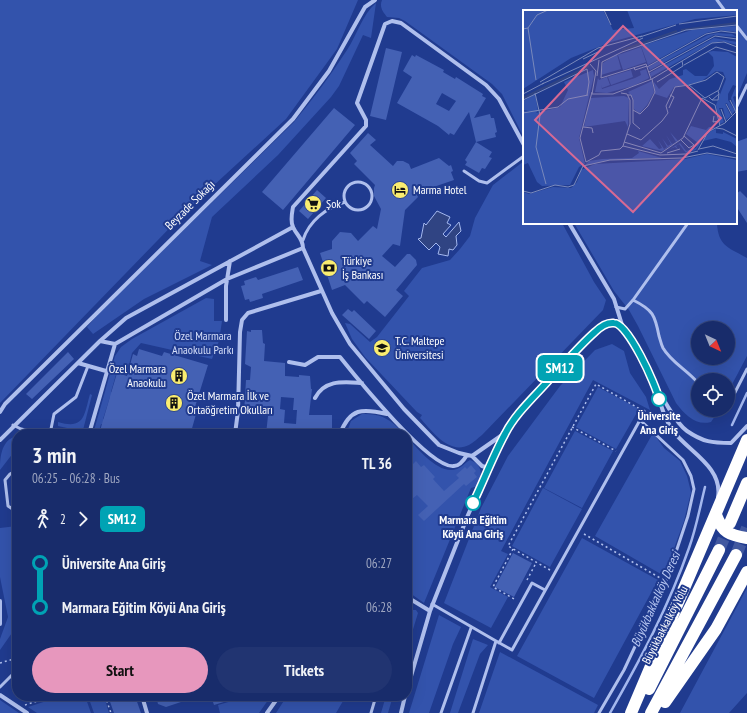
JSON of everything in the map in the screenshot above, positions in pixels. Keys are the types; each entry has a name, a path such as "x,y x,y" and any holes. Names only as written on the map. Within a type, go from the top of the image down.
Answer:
{"highway":[{"path":"631,713 747,440"},
{"path":"730,523 747,483"},
{"path":"716,515 720,526 730,535 747,538"},
{"name":"Büyükbakkalköy Yolu","path":"637,713 718,550"},
{"path":"652,713 736,555"},
{"path":"657,713 716,629 747,572"}],"street":[{"name":"Beyzade Sokağı","path":"0,412 5,404 20,388 293,119 329,71 365,7 376,0"},
{"path":"489,468 482,466 472,456 439,445 404,408 350,344 340,329 321,291 303,248 303,240 293,227 293,207 366,126 366,120 357,103 386,24 392,21 401,23 486,85 499,99 523,143"},
{"path":"570,224 614,299 623,328 657,390 686,431 709,443 731,443 747,426"},
{"path":"0,440 13,425 78,362 126,318 293,227"},
{"path":"90,429 115,344 227,279 303,248"},
{"path":"226,320 225,296 230,262"},
{"path":"236,429 238,411 240,332 242,320 248,313 321,291"},
{"path":"412,673 432,604 468,515 505,433 531,400 596,331 607,323 616,323 623,328"},
{"path":"100,341 115,344"},
{"path":"289,362 305,365 318,357 340,357 388,414 403,429"},
{"path":"78,362 106,371"},
{"path":"315,398 322,387 330,384 362,383"},
{"path":"657,390 667,422 683,443 709,466 716,480 719,494 716,515"},
{"path":"342,429 345,421 354,413 367,410 388,414"},
{"path":"472,456 505,433"},
{"path":"412,438 426,452 441,463 453,467 460,464 467,455"},
{"path":"412,600 430,611"},
{"path":"0,601 0,624"},
{"path":"0,695 27,713"},
{"path":"143,701 147,713"},
{"path":"267,713 275,701"},
{"path":"401,713 404,701"}],"lane":[{"path":"717,0 724,10"},
{"path":"737,26 747,39"},
{"path":"737,106 747,86"},
{"path":"464,171 479,181 487,183 523,157"},
{"path":"351,183 364,183 372,192 371,203 362,210 350,208 345,202 345,189 351,183"},
{"path":"303,240 310,226 322,214 332,206 345,202"},
{"path":"616,307 624,309 633,300 687,224"},
{"path":"633,300 649,309 656,320 662,347 672,359 691,375"},
{"path":"51,429 54,414 76,397 88,366"},
{"path":"735,392 747,369"},
{"path":"432,604 471,628 512,650 644,411"},
{"path":"599,713 624,670 666,582 688,516 694,489 691,476 683,460 640,420"},
{"path":"13,425 19,429"},
{"path":"12,473 5,480 8,506 12,509"},
{"path":"473,713 498,642 532,583 545,590"},
{"path":"441,713 471,628"},
{"path":"0,687 12,675"},
{"path":"371,713 375,701"}],"path":[{"path":"555,572 508,546 572,427 596,384 644,411"},
{"path":"572,427 621,454"},
{"path":"578,531 666,582"},
{"path":"513,549 493,587 521,602"},
{"path":"0,663 12,659"},
{"path":"18,707 37,701"},
{"path":"107,701 111,713"}],"green space":[{"path":"0,0 358,0 337,49 286,119 188,209 0,403"},
{"path":"382,0 747,0 747,73 737,97 737,10 523,10 523,136 502,94 492,84 405,21 399,18 387,17 381,7"},
{"path":"376,3 371,38 363,35 339,86 331,97 278,155 212,217 200,261 212,265 144,299 93,334 87,327 101,311 294,122 335,69 351,44 367,13"},
{"path":"523,162 523,224 563,224 594,282 606,300 603,310 482,435 469,445 455,447 448,444 436,435 420,418 422,415 417,412 365,357 352,339 345,323 350,324 370,342 377,337 409,296 404,291 422,268 450,260 470,236 475,218 493,185"},
{"path":"575,224 717,224 722,242 730,249 747,258 747,356 735,379 735,373 691,373 691,417 714,417 711,422 706,423 696,421 683,412 676,403 629,310 614,291"},
{"name":"Özel Marmara Anaokulu Parkı","path":"206,298 214,299 214,321 222,321 219,341 212,359 141,343 132,353 128,369 172,382 175,388 117,371 111,392 164,408 162,412 110,397 103,419 138,429 119,429 101,424 100,429 94,429 115,356 121,347 132,339"},
{"path":"612,344 624,351 630,373 646,397 650,410 593,380 501,551 508,554 490,587 508,597 491,628 444,603 481,508 508,456 560,386 595,350"},
{"path":"598,387 639,409 616,449 576,427"},
{"path":"90,394 92,395 83,429 72,429 58,426 58,422 74,424 78,422 82,419"},
{"path":"362,414 381,416 386,418 398,429 348,429 351,421"},
{"path":"575,431 613,451 582,508 544,488"},
{"path":"653,433 664,448 680,461 687,476 691,492 684,521 672,554 666,577 595,536"},
{"path":"12,438 12,454 0,470 2,451"},
{"path":"412,442 430,461 438,466 452,470 459,468 470,460 477,464 481,474 478,486 471,488 424,603 412,595"},
{"path":"543,488 582,509 550,567 512,546"},
{"path":"12,527 12,633 0,650 0,639 8,617 0,577 0,528"},
{"path":"582,538 658,580 594,698 517,656"},
{"path":"747,588 747,693 729,713 680,713"},
{"path":"413,610 416,610 418,613 412,633"},
{"path":"439,615 461,627 453,644 429,713 409,713"},
{"path":"473,639 488,645 480,654 458,713 450,713"},
{"path":"500,652 598,705 594,713 479,713"},
{"path":"0,700 19,713 0,713"},
{"path":"47,701 87,701 91,713 37,713 28,707"},
{"path":"90,701 105,701 109,713 94,713"},
{"path":"232,701 267,701 259,713 220,713 218,705"},
{"path":"284,701 343,701 336,713 276,713"},
{"path":"385,701 392,701 388,713 381,713"}],"shaded area":[{"path":"437,211 450,217 447,223 451,225 443,234 446,237 459,222 461,231 456,236 457,245 453,250 449,249 448,256 438,254 440,247 436,243 429,250 418,239 421,238 424,223 426,225"}],"building":[{"path":"386,48 402,52 386,120 370,116"},
{"path":"412,55 415,57 416,55 483,94 482,96 486,98 474,118 490,114 491,118 494,118 497,132 495,133 496,137 476,142 469,112 454,135 450,133 449,135 438,126 397,103 412,77 403,71","holes":["442,93 456,101 449,111 436,104"]},
{"path":"334,108 355,125 283,210 262,192"},
{"path":"368,133 376,140 370,145 393,166 397,161 403,161 409,164 411,169 439,158 449,166 451,165 453,171 451,172 454,180 416,193 418,197 405,210 400,246 393,244 382,256 395,267 407,254 410,254 416,260 417,265 396,290 403,296 385,317 367,301 364,304 345,285 332,290 320,253 332,249 332,241 340,232 351,233 358,241 373,226 377,229 381,209 374,196 375,185 354,164 357,161 350,153"},
{"path":"747,138 747,170 737,172 737,142"},
{"path":"476,142 492,152 489,157 492,158 485,169 482,168 479,173 465,165 467,162 465,160"},
{"path":"317,190 326,198 308,219 299,211"},
{"path":"740,191 747,198 747,223 737,208 737,193"},
{"path":"298,267 303,280 262,294 263,298 250,302 249,299 245,300 241,286 245,285 244,281 256,277 258,280"},
{"path":"348,309 352,312 354,310 376,331 369,339 342,315"},
{"path":"251,330 262,330 263,343 265,344 264,361 285,363 285,376 310,376 312,389 309,415 332,415 332,429 267,429 268,416 248,415 248,413 244,413 246,380 250,380 251,367 245,364 247,331 251,332","holes":["281,397 294,398 293,410 297,410 296,424 284,423 285,410 280,409"]},
{"path":"139,349 162,356 164,352 208,365 195,407 198,407 192,429 100,429 117,373 127,376 133,354 137,356"},
{"path":"68,352 74,359 32,399 26,394"},
{"path":"416,461 421,467 424,465 435,477 433,479 444,491 459,478 456,475 465,467 467,469 471,465 476,471 474,473 477,477 466,486 464,484 424,521 418,515 428,506 417,495 412,499 412,465"},
{"path":"513,553 532,563 514,597 495,587"},
{"path":"110,701 137,701 141,713 114,713"},
{"path":"157,701 184,701 166,707 158,704"},
{"path":"213,701 227,701 214,705"}],"waterway":[{"name":"Büyükbakkalköy Deresi","path":"732,425 747,393"},
{"name":"Büyükbakkalköy Deresi","path":"610,713 643,653 681,570 696,526 705,487"}],"tunnel":[{"path":"719,550 730,523"},
{"path":"736,555 747,528"}],"bus line":[{"name":"SM12","path":"473,503 505,433 531,400 566,361 596,331 607,323 616,323 623,328 641,357 657,390 659,399"}],"place":[{"name":"Marma Hotel","path":"400,190"},
{"name":"Şok","path":"313,204"},
{"name":"Türkiye İş Bankası","path":"329,268"},
{"name":"T.C. Maltepe Üniversitesi","path":"382,348"},
{"name":"Özel Marmara Anaokulu","path":"179,376"},
{"name":"Üniversite Ana Giriş","path":"659,399"},
{"name":"Özel Marmara İlk ve Ortaöğretim Okulları","path":"174,403"},
{"name":"Marmara Eğitim Köyü Ana Giriş","path":"473,503"}]}
